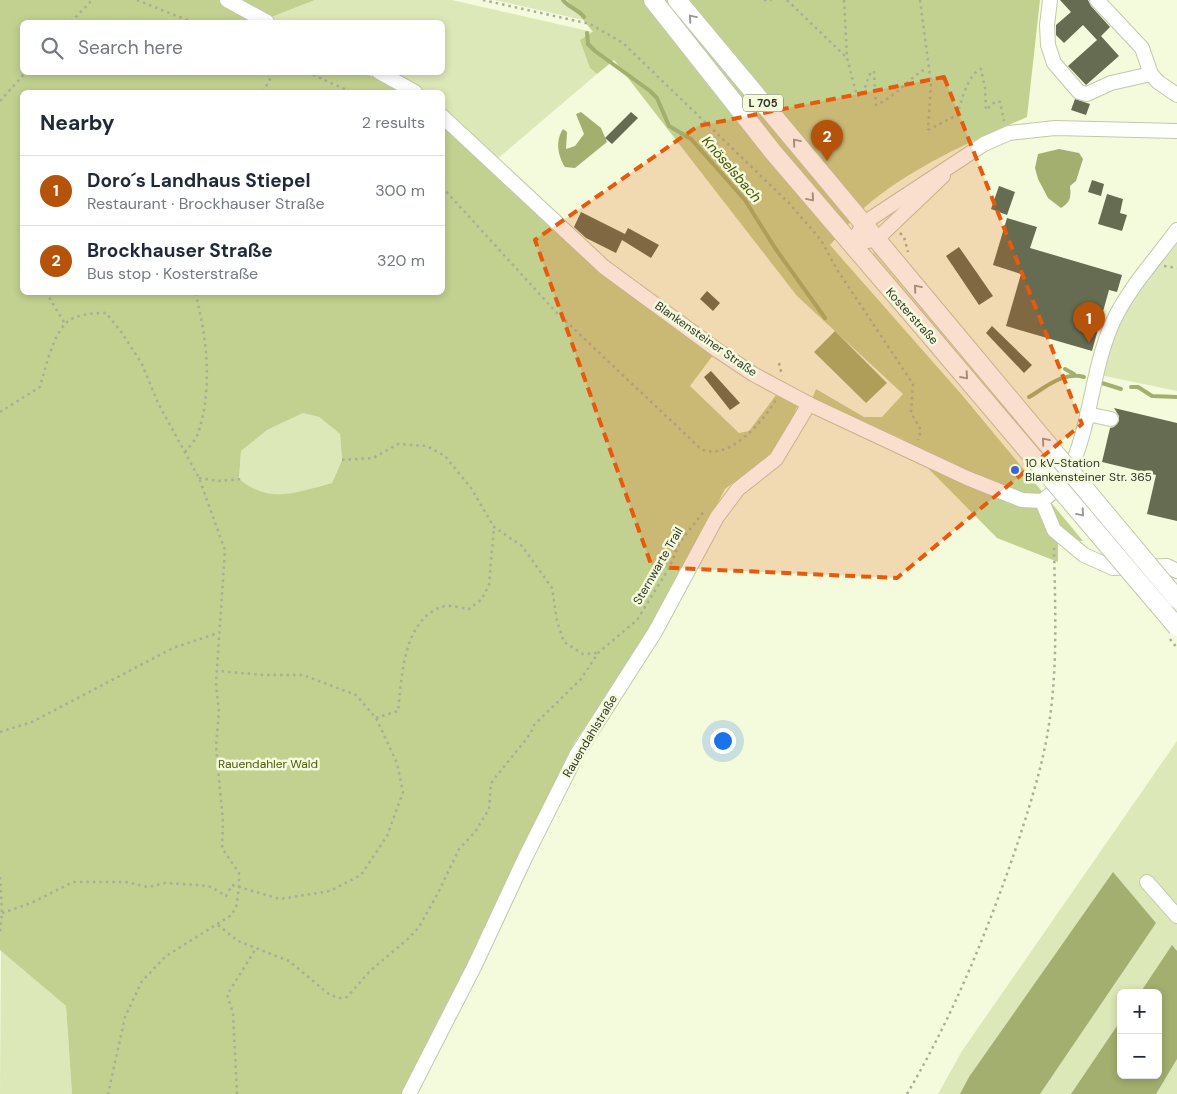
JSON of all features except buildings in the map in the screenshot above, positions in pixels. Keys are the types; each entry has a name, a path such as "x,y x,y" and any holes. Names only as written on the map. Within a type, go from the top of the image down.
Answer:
{"main road":[{"name":"Kosterstraße","path":"653,0 767,144 851,245 1177,627"},
{"name":"Kosterstraße","path":"677,0 1177,599"}],"street":[{"path":"228,0 263,20"},
{"path":"1050,0 1047,24 1051,54 1054,63 1079,92 1087,94 1111,83 1151,74"},
{"path":"1097,0 1142,48 1151,74 1158,82 1177,95"},
{"path":"384,75 411,90"},
{"name":"Blankensteiner Straße","path":"445,119 604,267 717,350 782,390 809,404 994,490 1022,500 1042,501"},
{"path":"851,245 864,223 967,154 992,140 1017,132 1055,128 1177,131"},
{"path":"851,245 877,239 967,154"},
{"path":"1177,230 1126,301 1112,324 1068,474 1056,490 1042,501 1054,530 1084,555 1113,568 1167,566 1177,571"},
{"name":"Rauendahlstraße","path":"409,1094 475,965 524,860 577,754 655,632 716,517 738,489 776,459 809,404"},
{"path":"1087,414 1112,419"},
{"path":"1146,882 1177,916"}],"path":[{"path":"73,20 92,0"},
{"path":"137,0 187,20"},
{"path":"483,0 590,24 623,43 789,203 821,240 836,268 913,384 910,413 921,430 920,436"},
{"path":"764,0 772,0"},
{"path":"787,0 847,58"},
{"path":"844,0 847,58 857,96 862,95 870,74 874,71 876,105 895,94 913,77 927,68"},
{"path":"920,0 931,102 928,130 957,115 971,80 976,71 982,69 986,88 986,110 996,101 1000,102 1003,121 1017,132"},
{"path":"0,100 23,75"},
{"path":"264,90 272,75"},
{"path":"314,75 347,90"},
{"path":"445,190 555,311 693,442 709,453 722,450 747,436 769,411 782,390"},
{"path":"48,295 65,324"},
{"path":"185,452 198,435 207,392 202,318 197,295"},
{"path":"0,412 40,387 50,354 65,324 89,313 106,313 122,333 142,364 158,403 199,478 225,550 218,633 218,671 216,683 219,712 216,746 223,822 222,848 239,873 240,887 236,908 218,926 166,956 142,981 125,1017 108,1094"},
{"path":"342,460 373,458 398,444 427,446 445,456 471,488 494,527 522,546 552,588 564,642 583,654 598,653"},
{"path":"199,478 219,481 242,479"},
{"name":"Sternwarte Trail","path":"218,926 238,941 290,961 330,995 340,998 347,997 352,993 370,970 409,938 419,927 459,849 474,832 489,809 491,783 531,733 533,726 581,679 598,653 637,620 669,568 680,542 706,510"},
{"path":"376,718 398,711 404,658 416,630 427,616 446,606 469,609 481,600 489,585 494,527"},
{"path":"907,1094 950,1010 986,931 1030,804 1041,764 1049,723 1053,679 1054,530"},
{"path":"0,732 32,722 173,648 218,633"},
{"path":"2,913 31,903 73,882 126,882 148,887 165,883 200,885 211,887 226,896 232,885 280,899 330,891 361,875 387,836 403,792 397,763 376,718 356,695 303,675 264,675 218,671"},
{"path":"0,877 2,913 0,932"},
{"path":"237,1094 233,1013 227,995 255,949"}],"highlighted area":[{"path":"944,77 1082,424 897,578 652,567 535,240 698,126"}],"shaded area":[{"path":"315,0 452,0 593,32 590,68 597,74 496,160 445,112 445,90 418,90 393,75 445,75 445,20 275,20 269,18"},
{"path":"495,0 567,0 583,20"},
{"path":"581,112 601,128 607,142 575,168 565,167 559,153 559,138 563,129 567,132 566,149 575,146 584,134 576,114"},
{"path":"1059,149 1079,153 1083,159 1076,181 1070,186 1070,199 1061,208 1048,198 1038,179 1035,168 1038,154"},
{"path":"1177,240 1177,391 1100,375 1121,313"},
{"path":"873,252 878,252 948,336 944,341 875,260"},
{"path":"835,331 887,383 866,403 814,352"},
{"path":"303,413 319,417 340,434 342,460 332,483 295,493 273,494 251,488 239,480 241,451 266,430"},
{"path":"1177,741 1177,1094 938,1094 962,1051"},
{"path":"1113,872 1156,923 1040,1094 960,1094 969,1077"},
{"path":"1172,945 1177,951 1177,1059 1156,1094 1071,1094 1117,1026 1117,1079 1162,1079 1162,989 1143,989"},
{"path":"1,950 66,1006 72,1094 0,1094"}],"green space":[{"name":"Rauendahler Wald","path":"0,0 220,0 254,20 20,20 20,75 369,75 400,90 20,90 20,295 445,295 445,123 714,354 690,386 739,433 749,431 776,395 798,405 784,437 771,454 725,489 650,633 574,743 406,1094 72,1094 66,1006 0,950","holes":["303,413 319,417 340,434 342,460 332,483 295,493 273,494 262,492 239,479 241,451 267,430"]},
{"path":"235,0 315,0 269,18"},
{"path":"567,0 1040,0 1027,117 967,144 908,176 866,206 830,245 962,395 1083,541 1058,540 1058,562 997,538 919,459 903,439 812,399 816,389 864,417 882,417 903,394 797,296 614,60 597,74 590,68 580,40 593,32"}],"waterway":[{"name":"Knöselsbach","path":"563,0 584,17"},
{"name":"Knöselsbach","path":"587,33 588,44 650,91 657,98 669,126 691,139 745,200 775,248 825,318"},
{"name":"Knöselsbach","path":"1065,369 1074,374"},
{"name":"Knöselsbach","path":"1029,397 1062,378 1069,376 1084,377"},
{"name":"Knöselsbach","path":"1102,383 1121,389"},
{"name":"Knöselsbach","path":"1131,387 1138,387 1152,396 1177,397"}],"place":[{"name":"Brockhauser Straße","path":"827,161"},
{"name":"Doro´s Landhaus Stiepel","path":"1089,343"},
{"name":"10 kV-Station Blankensteiner Str. 365","path":"1015,470"}]}
